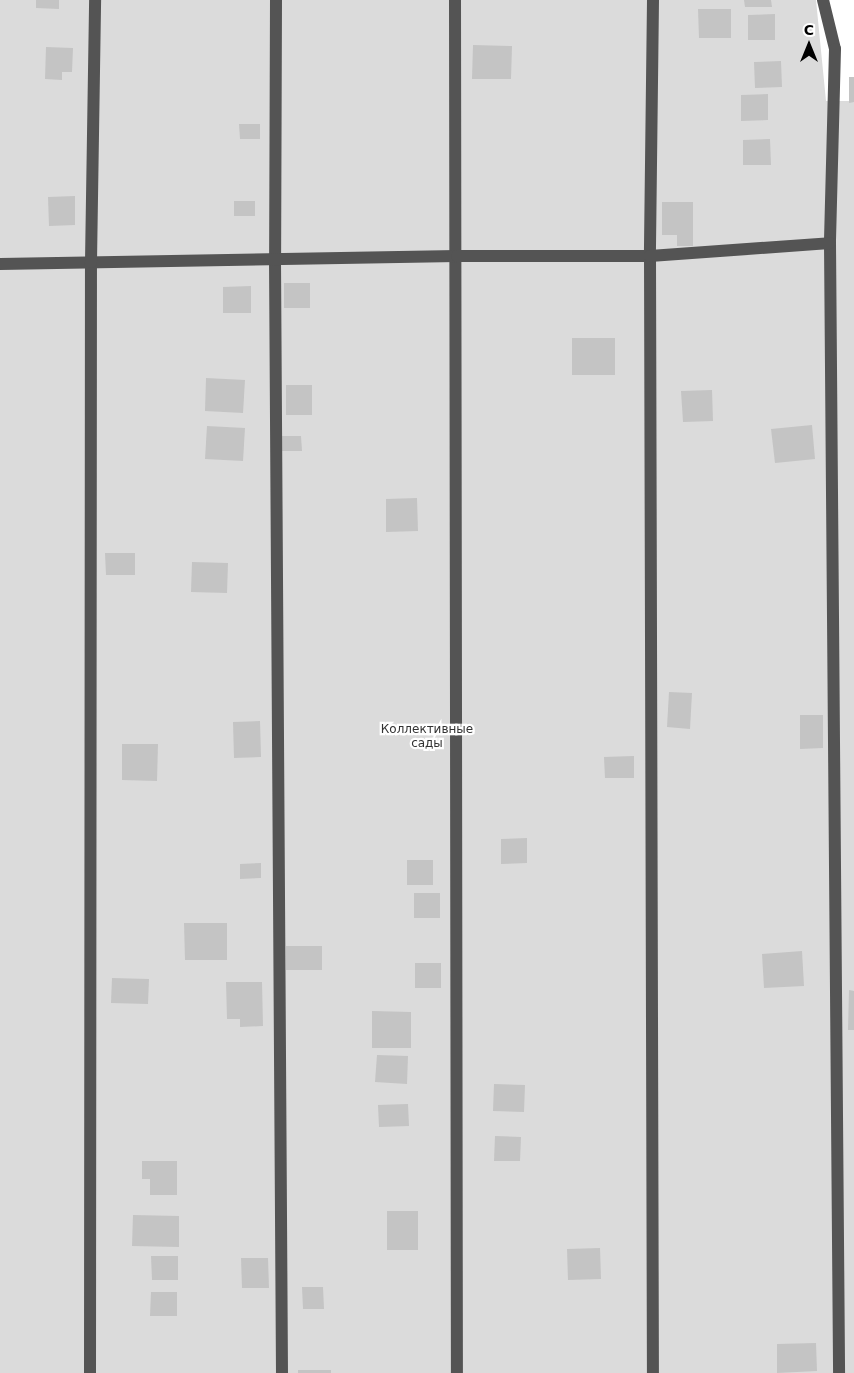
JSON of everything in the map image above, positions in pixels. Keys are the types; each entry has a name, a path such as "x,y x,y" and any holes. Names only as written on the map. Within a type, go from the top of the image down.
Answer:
{"street":[{"path":"90,1373 91,262 94,0"},
{"path":"276,0 275,260 282,1373"},
{"path":"455,0 457,256 457,1373"},
{"path":"653,0 650,256 653,1373"},
{"path":"824,0 835,49 830,243 839,1373"},
{"path":"0,264 457,256 650,256 830,243"}],"green space":[{"name":"Коллективные сады","path":"0,0 816,0 826,101 854,101 854,1373 0,1373"}],"building":[{"path":"36,0 59,0 59,9 36,8"},
{"path":"744,0 771,0 772,7 745,7"},
{"path":"698,9 731,9 731,38 699,38"},
{"path":"775,14 775,40 748,40 748,15"},
{"path":"473,45 512,46 511,79 472,79"},
{"path":"46,47 73,48 72,72 62,72 62,80 45,79"},
{"path":"781,61 782,87 755,88 754,62"},
{"path":"849,77 854,77 854,102 849,103"},
{"path":"768,94 768,120 741,121 741,95"},
{"path":"239,124 260,124 260,139 240,139"},
{"path":"770,139 771,165 743,165 743,140"},
{"path":"75,196 75,225 49,226 48,197"},
{"path":"234,201 255,201 255,216 234,216"},
{"path":"662,202 693,202 693,246 677,246 677,235 662,235"},
{"path":"284,283 310,283 310,308 284,308"},
{"path":"251,286 251,313 223,313 223,287"},
{"path":"572,338 615,338 615,375 572,375"},
{"path":"206,378 245,380 243,413 205,411"},
{"path":"286,385 312,385 312,415 286,415"},
{"path":"712,390 713,421 683,422 681,391"},
{"path":"812,425 815,459 775,463 771,429"},
{"path":"207,426 245,428 243,461 205,459"},
{"path":"281,436 301,436 302,451 281,451"},
{"path":"417,498 418,531 386,532 386,499"},
{"path":"105,553 135,553 135,575 106,575"},
{"path":"192,562 228,563 227,593 191,592"},
{"path":"669,692 692,693 690,729 667,727"},
{"path":"800,715 823,715 823,748 800,749"},
{"path":"260,721 261,757 234,758 233,722"},
{"path":"122,744 158,744 157,781 122,780"},
{"path":"634,756 634,778 605,778 604,757"},
{"path":"527,838 527,863 501,864 501,839"},
{"path":"407,860 433,860 433,885 407,885"},
{"path":"261,863 261,878 240,879 240,864"},
{"path":"414,893 440,893 440,918 414,918"},
{"path":"184,923 227,923 227,960 185,960"},
{"path":"286,946 322,946 322,970 286,970"},
{"path":"802,951 804,986 764,988 762,954"},
{"path":"415,963 441,963 441,988 415,988"},
{"path":"112,978 149,979 148,1004 111,1003"},
{"path":"226,982 262,982 263,1026 240,1027 240,1019 227,1019"},
{"path":"849,990 854,991 854,1030 848,1030"},
{"path":"372,1011 411,1012 411,1048 372,1048"},
{"path":"377,1055 408,1056 407,1084 375,1082"},
{"path":"494,1084 525,1085 524,1112 493,1111"},
{"path":"408,1104 409,1126 379,1127 378,1105"},
{"path":"495,1136 521,1137 520,1161 494,1161"},
{"path":"142,1161 177,1161 177,1195 150,1195 150,1179 142,1179"},
{"path":"387,1211 418,1211 418,1250 387,1250"},
{"path":"133,1215 179,1216 179,1247 132,1246"},
{"path":"600,1248 601,1279 568,1280 567,1249"},
{"path":"151,1256 178,1256 178,1280 152,1280"},
{"path":"241,1258 268,1258 269,1288 242,1288"},
{"path":"302,1287 323,1287 324,1309 303,1309"},
{"path":"151,1292 177,1292 177,1316 150,1316"},
{"path":"816,1343 817,1371 777,1373 777,1344"},
{"path":"298,1370 331,1370 331,1373 298,1373"}]}
